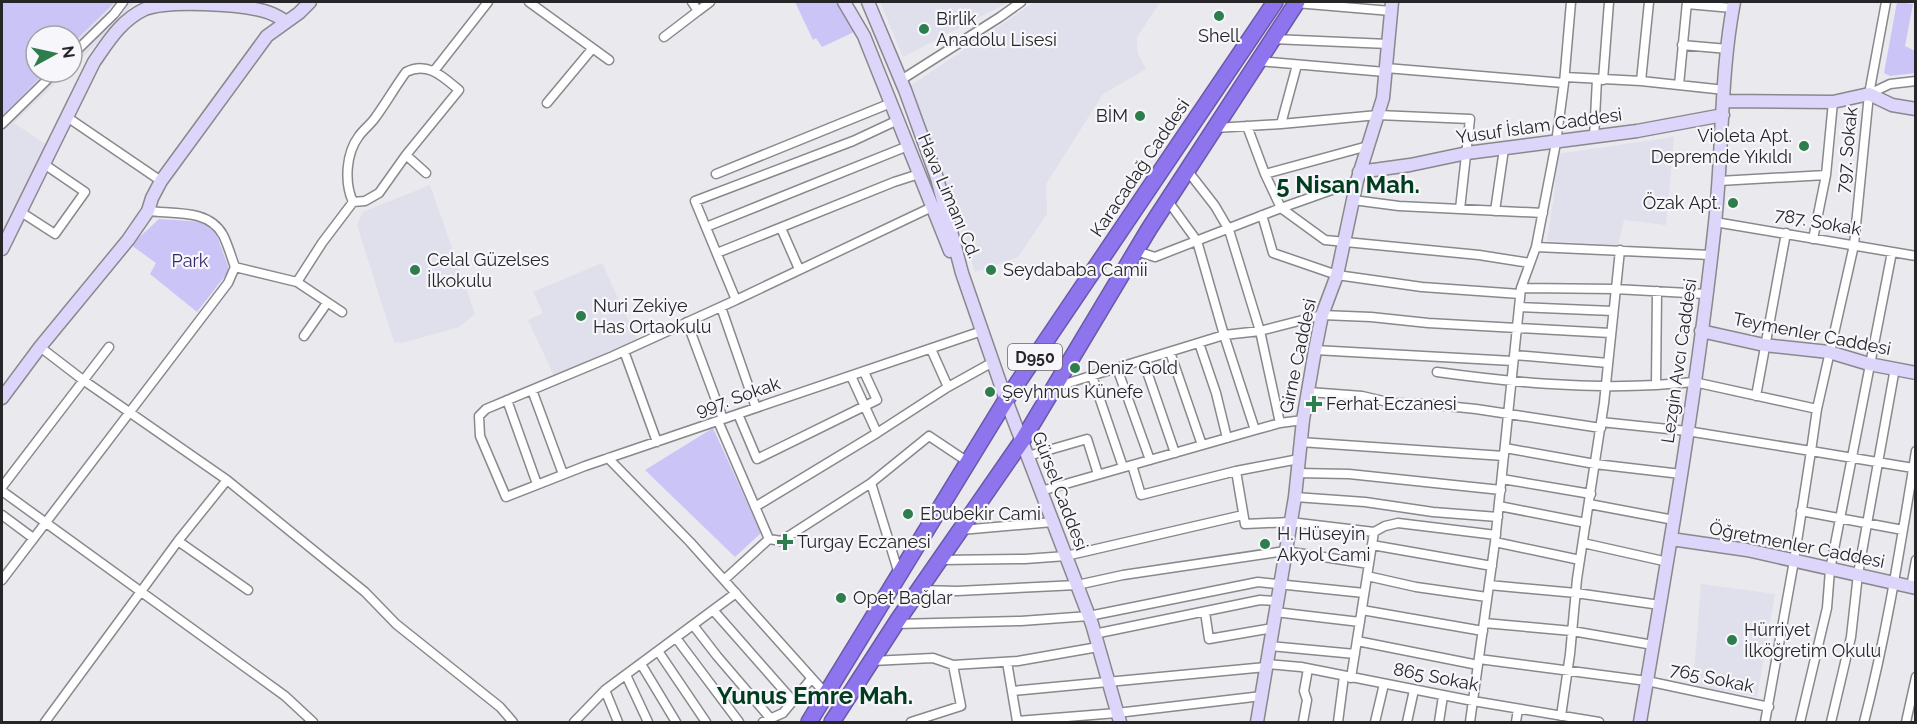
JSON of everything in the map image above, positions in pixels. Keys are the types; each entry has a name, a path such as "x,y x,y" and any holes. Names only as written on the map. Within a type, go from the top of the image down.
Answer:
{"highway":[{"name":"Karacadağ Caddesi","path":"809,723 1006,400 1275,2"},
{"name":"D950","path":"832,723 896,624 1022,441 1136,251 1296,2"}],"street":[{"path":"84,43 123,2"},
{"path":"2,398 40,347 128,240 148,211 161,181 267,36 299,13 310,2"},
{"path":"434,71 488,2"},
{"path":"528,2 609,60"},
{"path":"692,2 698,11"},
{"path":"664,37 710,2"},
{"name":"Hava Limanı Cd.","path":"844,2 864,36 950,252 962,273"},
{"name":"Hava Limanı Cd.","path":"868,2 901,80 937,178 962,273"},
{"path":"901,80 1021,2"},
{"path":"1296,2 1391,6"},
{"path":"1470,723 1498,517 1521,291 1536,247 1556,143 1565,80 1571,2"},
{"path":"1594,138 1609,2"},
{"path":"1641,81 1649,2"},
{"name":"797. Sokak","path":"1765,723 1794,561 1817,409 1854,245 1869,94 1886,2"},
{"path":"1679,85 1687,3 1733,5"},
{"path":"2,249 94,62 126,21 145,9 164,4 231,6 266,11 285,21"},
{"name":"Lezgin Avcı Caddesi","path":"1640,723 1668,562 1706,294 1719,181 1733,5"},
{"name":"Girne Caddesi","path":"1257,723 1295,497 1300,441 1315,350 1322,315 1337,275 1358,176 1383,98 1391,6"},
{"path":"1273,39 1388,44"},
{"path":"1682,45 1728,49"},
{"path":"547,103 592,49"},
{"path":"1258,61 1565,80 1641,81 1679,85 1725,96 1833,102 1869,94 1890,84 1916,81"},
{"path":"1281,124 1298,65"},
{"path":"297,282 322,243 353,202 365,201 379,193 406,155 459,90 434,71 423,67 406,72 373,121 358,137 350,154 347,180 348,191 353,202"},
{"path":"2,124 43,84"},
{"path":"1869,94 1892,105 1916,109"},
{"path":"1813,238 1826,175 1833,102"},
{"path":"716,174 891,103"},
{"path":"1215,128 1378,115 1470,119 1460,209"},
{"name":"Yusuf İslam Caddesi","path":"1358,176 1467,153 1594,138 1723,115"},
{"path":"67,117 161,181"},
{"path":"736,300 695,201 853,141 898,120"},
{"path":"1247,126 1281,208 1325,240 1343,244 1479,255 1530,263"},
{"path":"706,227 908,146"},
{"path":"1265,174 1368,146"},
{"path":"1495,211 1504,149"},
{"path":"406,155 426,173"},
{"path":"21,212 55,234 85,192 44,164"},
{"path":"1187,170 1215,206 1228,230 1260,331 1280,423"},
{"path":"717,253 919,174"},
{"path":"1719,181 1826,175"},
{"path":"1136,251 1155,257 1228,230 1358,176"},
{"path":"1353,200 1399,206 1543,213"},
{"path":"1168,201 1197,241 1255,430"},
{"path":"537,484 507,400 721,307 932,207"},
{"path":"2,580 228,283 235,267 222,234 212,220 198,215 148,211"},
{"path":"1262,215 1273,253 1337,275 1422,287 1521,291 1615,289 1706,294"},
{"name":"787. Sokak","path":"1715,222 1916,256"},
{"path":"781,228 799,269"},
{"path":"1755,396 1786,233"},
{"path":"1536,247 1711,255"},
{"path":"1561,716 1575,593 1606,388 1620,250"},
{"path":"1800,723 1827,608 1830,570 1892,252"},
{"path":"235,267 297,282 342,312"},
{"name":"Gürsel Caddesi","path":"962,273 1006,400 1089,616 1118,718"},
{"path":"1656,385 1657,291"},
{"path":"304,336 327,303"},
{"path":"721,307 756,408"},
{"path":"1519,307 1613,311"},
{"path":"1054,388 1224,335 1260,331 1322,315 1371,316 1428,323 1610,333"},
{"path":"687,322 720,420 769,539"},
{"name":"997. Sokak","path":"507,400 486,409 479,416 480,436 506,497 608,458 982,331"},
{"name":"Teymenler Caddesi","path":"1701,331 1764,345 1829,352 1869,364 1916,373"},
{"path":"1198,343 1216,393 1227,438"},
{"path":"40,347 83,380 227,480 364,592 396,624 500,707 513,723"},
{"path":"109,347 2,489 45,524 285,696 313,723"},
{"path":"931,349 948,387"},
{"path":"1315,350 1608,363"},
{"path":"624,351 657,442"},
{"path":"1170,352 1202,445"},
{"path":"1143,360 1175,453"},
{"path":"755,507 948,387 993,362"},
{"path":"1117,368 1150,460"},
{"path":"1831,723 1851,637 1858,574 1895,368"},
{"path":"738,414 757,459 877,399 864,372"},
{"path":"1437,372 1512,382 1606,388 1694,382 1817,409"},
{"path":"851,376 863,407 877,433"},
{"path":"1092,376 1127,466 1141,495 1236,471 1299,459"},
{"path":"532,390 563,474"},
{"path":"1309,392 1362,396 1392,403 1427,404 1601,425 1687,431 1913,468"},
{"path":"1041,490 1280,423 1303,420"},
{"path":"769,539 781,541 871,483 929,436 968,462"},
{"path":"1028,456 1087,439 1098,474"},
{"path":"1300,441 1505,452 1681,474"},
{"path":"1864,723 1880,663 1903,530 1911,504 1916,451"},
{"path":"608,458 690,542 826,694"},
{"path":"1236,471 1245,524 1290,522 1374,532 1398,523 1495,538 1580,560"},
{"path":"1296,473 1360,475 1501,490"},
{"path":"1502,479 1591,494"},
{"path":"45,723 139,592 227,480"},
{"path":"871,483 899,574"},
{"path":"1295,497 1365,502 1433,512 1498,517"},
{"path":"1589,504 1674,520"},
{"path":"1499,506 1586,523"},
{"path":"1802,511 1903,530"},
{"path":"2,515 33,538"},
{"path":"940,560 1066,556 1243,515"},
{"path":"960,531 1053,522"},
{"path":"1338,723 1347,677 1355,654 1374,532"},
{"path":"724,580 769,539"},
{"name":"Öğretmenler Caddesi","path":"1671,539 1746,550 1913,588"},
{"path":"178,541 248,590"},
{"path":"1583,543 1668,562"},
{"path":"1372,545 1492,566"},
{"path":"919,590 957,591 1077,585 1124,575 1285,551 1369,564"},
{"path":"1913,588 1916,560"},
{"path":"1367,576 1416,587 1488,597"},
{"path":"896,624 1021,621 1089,616 1258,582 1364,593"},
{"path":"1489,585 1575,593 1660,605"},
{"path":"574,723 583,718 605,690 736,593"},
{"path":"872,661 933,657 953,665 1007,662 1260,600 1276,607 1360,622"},
{"path":"713,610 793,701"},
{"path":"1362,610 1483,627 1572,631 1653,645"},
{"path":"1205,612 1209,639 1273,628"},
{"path":"693,625 767,721 783,713 811,679"},
{"path":"676,638 739,723"},
{"name":"765 Sokak","path":"1357,641 1479,662 1568,670 1647,681 1769,707"},
{"path":"1269,646 1355,654"},
{"path":"658,651 706,723"},
{"path":"1007,662 1017,721 1118,718 1262,696"},
{"path":"641,664 676,723"},
{"path":"912,722 961,706 953,665"},
{"name":"865 Sokak","path":"1012,691 1267,665 1308,669 1518,709 1548,718 1561,716 1599,723"},
{"path":"1303,723 1307,700 1304,691 1308,669"},
{"path":"626,675 648,723"},
{"path":"1906,723 1915,679"},
{"path":"1375,723 1384,684"},
{"path":"605,690 618,723"},
{"path":"1407,723 1414,690"},
{"path":"1439,723 1443,696"},
{"path":"1516,723 1518,709"}],"shaded area":[{"path":"2,2 134,2 112,29 84,56 84,24 24,24 24,84 55,84 14,123 50,147 2,243"},
{"name":"Birlik Anadolu Lisesi","path":"880,2 1009,2 903,57"},
{"path":"1035,2 1160,2 1137,37 1137,52 1146,69 1103,94 1046,184 1047,214 1018,257 975,272 910,86"},
{"path":"1674,137 1666,225 1624,220 1618,245 1547,241 1554,196 1557,154"},
{"name":"Celal Güzelses İlkokulu","path":"430,185 475,314 459,327 402,343 394,342 357,225 363,212"},
{"name":"Nuri Zekiye Has Ortaokulu","path":"602,263 637,339 554,376 528,320 543,313 533,292"},
{"name":"Hürriyet İlköğretim Okulu","path":"1701,584 1775,594 1757,697 1693,685"}],"green space":[{"path":"2,2 115,2 84,32 84,24 24,24 24,84 34,84 2,117"},
{"path":"795,2 838,2 854,32 822,47 816,38 813,40"},
{"path":"1897,2 1913,4 1905,46 1915,51 1915,73 1890,76 1884,73"},
{"name":"Park","path":"159,219 206,222 216,233 228,272 197,312 150,274 156,263 131,245"},
{"path":"713,428 761,533 735,557 645,470"}],"place":[{"name":"Shell","path":"1219,16"},
{"name":"Birlik Anadolu Lisesi","path":"924,29"},
{"name":"BİM","path":"1140,116"},
{"name":"Violeta Apt. Depremde Yıkıldı","path":"1804,146"},
{"name":"Özak Apt.","path":"1733,203"},
{"name":"Celal Güzelses İlkokulu","path":"415,270"},
{"name":"Seydababa Camii","path":"991,270"},
{"name":"Nuri Zekiye Has Ortaokulu","path":"581,316"},
{"name":"Deniz Gold","path":"1075,368"},
{"name":"Şeyhmus Künefe","path":"990,392"},
{"name":"Ferhat Eczanesi","path":"1314,404"},
{"name":"Ebubekir Cami","path":"908,514"},
{"name":"Turgay Eczanesi","path":"785,542"},
{"name":"H. Hüseyin Akyol Cami","path":"1265,544"},
{"name":"Opet Bağlar","path":"841,598"},
{"name":"Hürriyet İlköğretim Okulu","path":"1732,640"}],"district":[{"name":"5 Nisan Mah.","path":"1348,185"},
{"name":"Yunus Emre Mah.","path":"815,696"}]}
